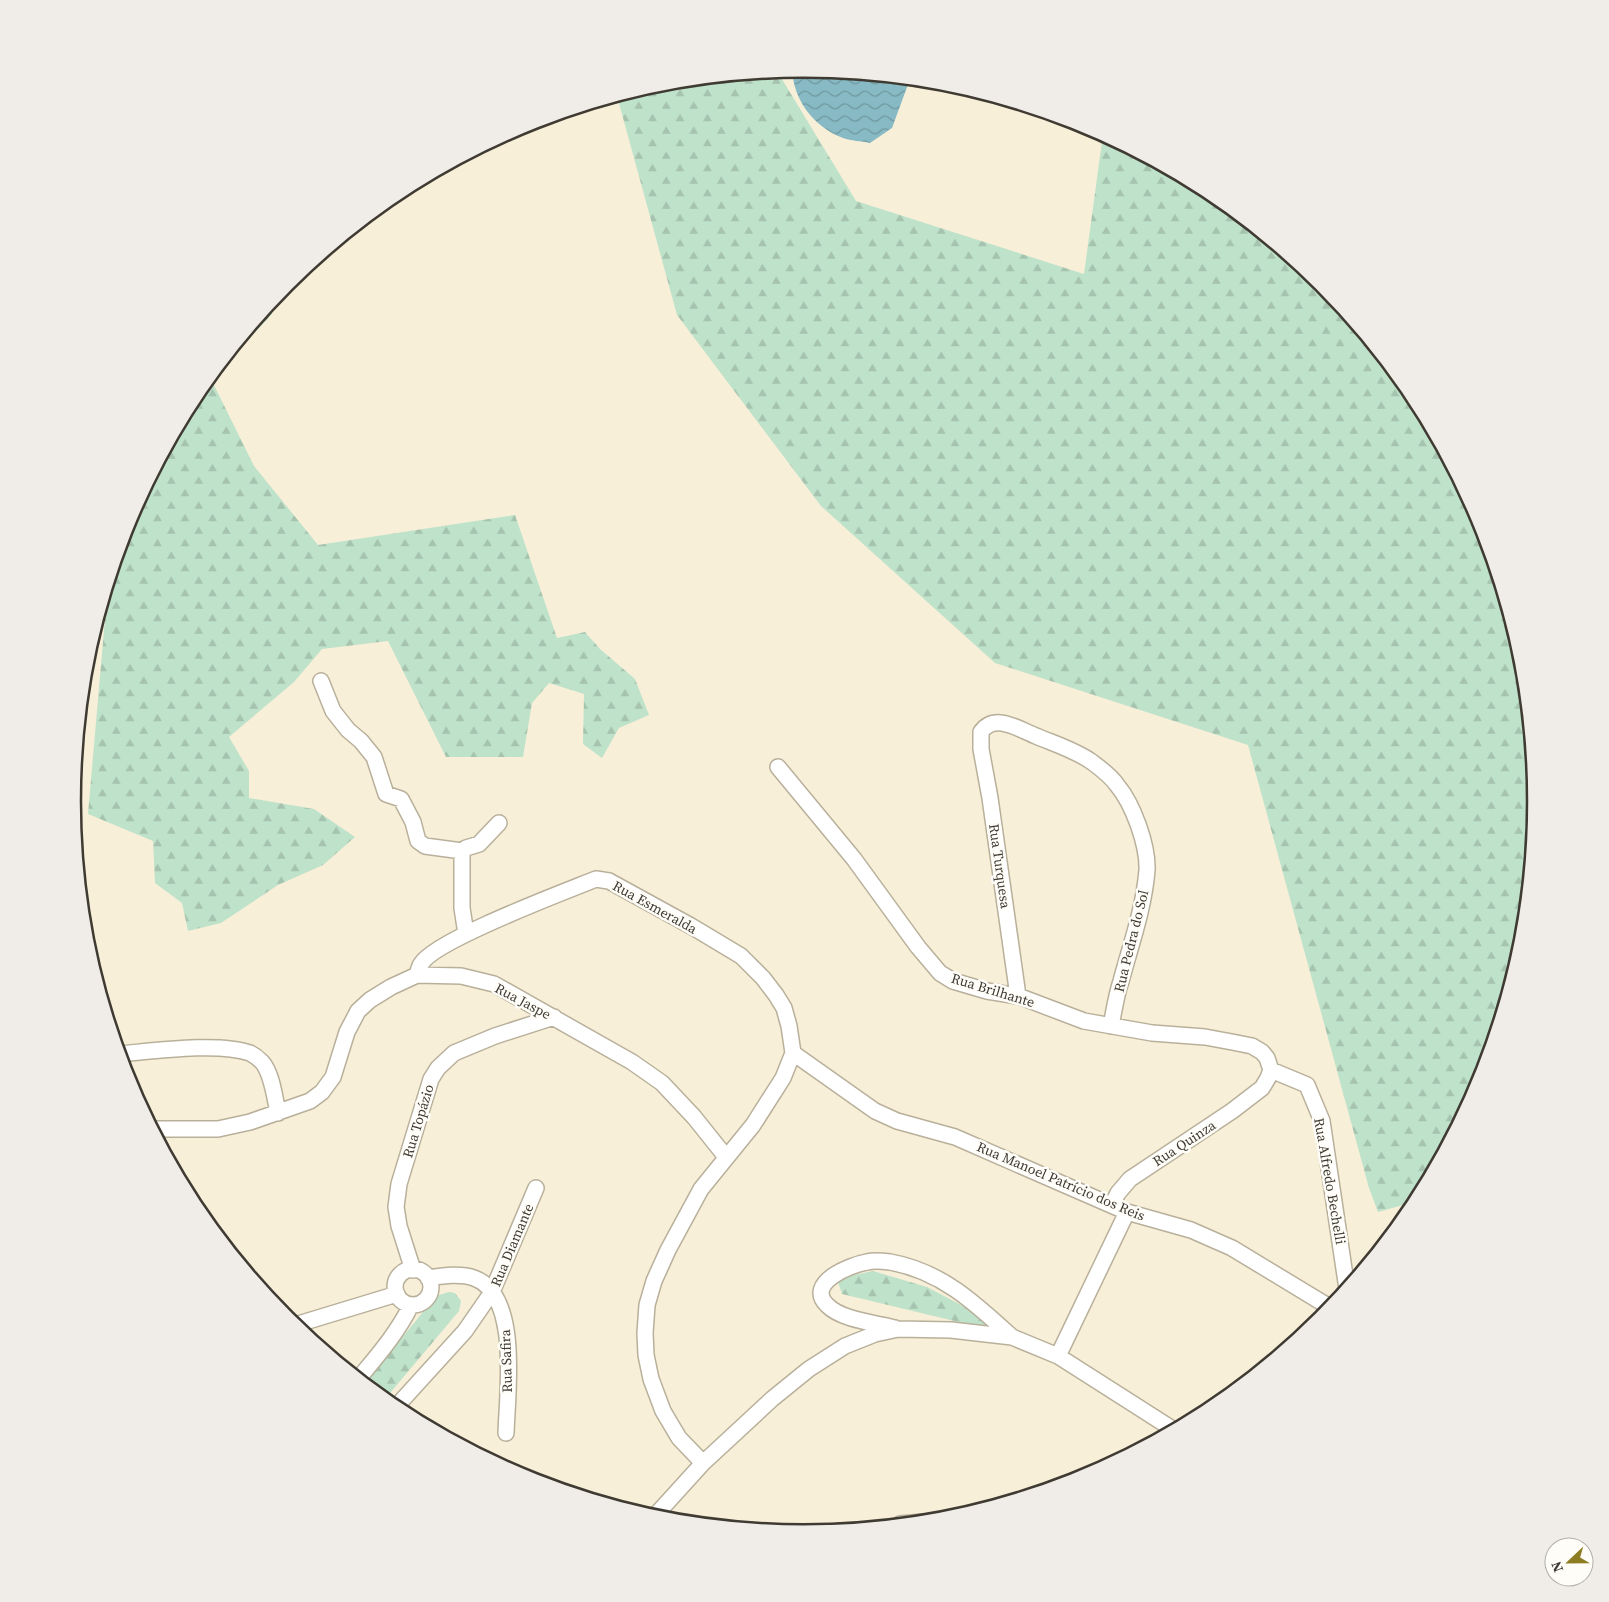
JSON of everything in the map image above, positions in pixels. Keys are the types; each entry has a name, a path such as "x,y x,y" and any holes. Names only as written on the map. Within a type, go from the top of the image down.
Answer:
{"street":[{"path":"321,682 333,711 374,757 386,794 401,799 413,822 418,841 425,846 462,851 479,844 499,823"},
{"name":"Rua Pedra do Sol","path":"980,737 988,724 995,722 1013,725 1071,750 1092,762 1125,795 1143,840 1147,868 1142,909 1120,984 1111,1026"},
{"name":"Rua Turquesa","path":"980,737 1018,996"},
{"name":"Rua Brilhante","path":"778,767 854,859 918,947 940,973 953,981 987,991 1018,996 1084,1021 1152,1033 1204,1037 1252,1046 1262,1052 1267,1058 1271,1070"},
{"path":"462,851 462,908 466,934"},
{"name":"Rua Esmeralda","path":"417,975 421,964 433,953 466,934 596,879 609,881 692,926 741,956 763,978 784,1008 793,1054"},
{"name":"Rua Jaspe","path":"160,1128 218,1129 250,1122 310,1101 322,1092 333,1078 347,1032 358,1011 370,1000 391,987 417,975 461,976 494,984 632,1062 662,1083 694,1117 726,1157"},
{"name":"Rua Topázio","path":"413,1270 399,1226 396,1207 399,1184 431,1079 438,1068 454,1053 495,1036 554,1017"},
{"path":"127,1053 221,1048 251,1054 263,1064 272,1084 278,1113"},
{"path":"703,1463 679,1438 663,1410 651,1379 646,1355 647,1305 654,1281 668,1250 702,1189 769,1102 783,1078 793,1054"},
{"name":"Rua Manoel Patrício dos Reis","path":"793,1054 875,1111 896,1121 955,1137 1127,1212 1191,1230 1232,1248 1324,1304"},
{"name":"Rua Quinza","path":"1112,1205 1118,1193 1130,1179 1204,1131 1262,1088 1271,1070"},
{"name":"Rua Alfredo Bechelli","path":"1271,1070 1307,1085 1322,1121 1346,1280"},
{"name":"Rua Diamante","path":"428,1278 449,1276 474,1278 492,1292 536,1188"},
{"path":"1058,1356 1127,1212"},
{"path":"1012,1337 971,1300 945,1282 891,1262 867,1262 850,1267 832,1276 823,1285 822,1297 827,1305 836,1312 863,1321 898,1329 950,1330 1012,1337 1058,1356 1168,1426"},
{"path":"413,1270 424,1273 428,1278 431,1289 430,1294 422,1303 411,1305 400,1299 397,1294 396,1283 402,1274 413,1270"},
{"path":"401,1401 465,1331 492,1292"},
{"name":"Rua Safira","path":"492,1292 503,1313 507,1341 506,1432"},
{"path":"303,1323 397,1294"},
{"path":"362,1374 404,1320 411,1305"},
{"path":"660,1510 703,1463 772,1399 809,1369 845,1346 875,1334 898,1329"}],"green space":[{"path":"782,78 856,201 1084,274 1102,142 1166,174 1206,199 1245,227 1282,257 1316,289 1348,324 1406,399 1431,439 1473,524 1490,568 1514,660 1522,707 1526,754 1528,801 1522,895 1514,942 1503,988 1490,1034 1473,1078 1431,1163 1405,1204 1378,1212 1369,1188 1248,745 995,663 821,506 677,315 619,102 663,91 710,84"},
{"path":"272,312 272,314 248,340"},
{"path":"214,384 254,466 318,545 515,515 557,638 585,632 600,649 635,679 649,715 619,728 602,758 583,744 584,694 549,683 532,703 523,757 446,757 388,641 322,649 294,682 229,737 249,771 249,798 314,809 355,837 323,865 278,885 221,923 188,931 182,903 155,883 153,841 88,814 105,619 119,568 136,524 178,439"},
{"path":"873,1271 927,1287 980,1315 992,1330 842,1294 838,1282 854,1275"},
{"path":"449,1292 455,1293 461,1301 459,1311 390,1393 369,1378 436,1296"}],"water":[{"path":"793,78 852,79 908,85 892,128 870,143 843,138 823,127 801,102"}]}
